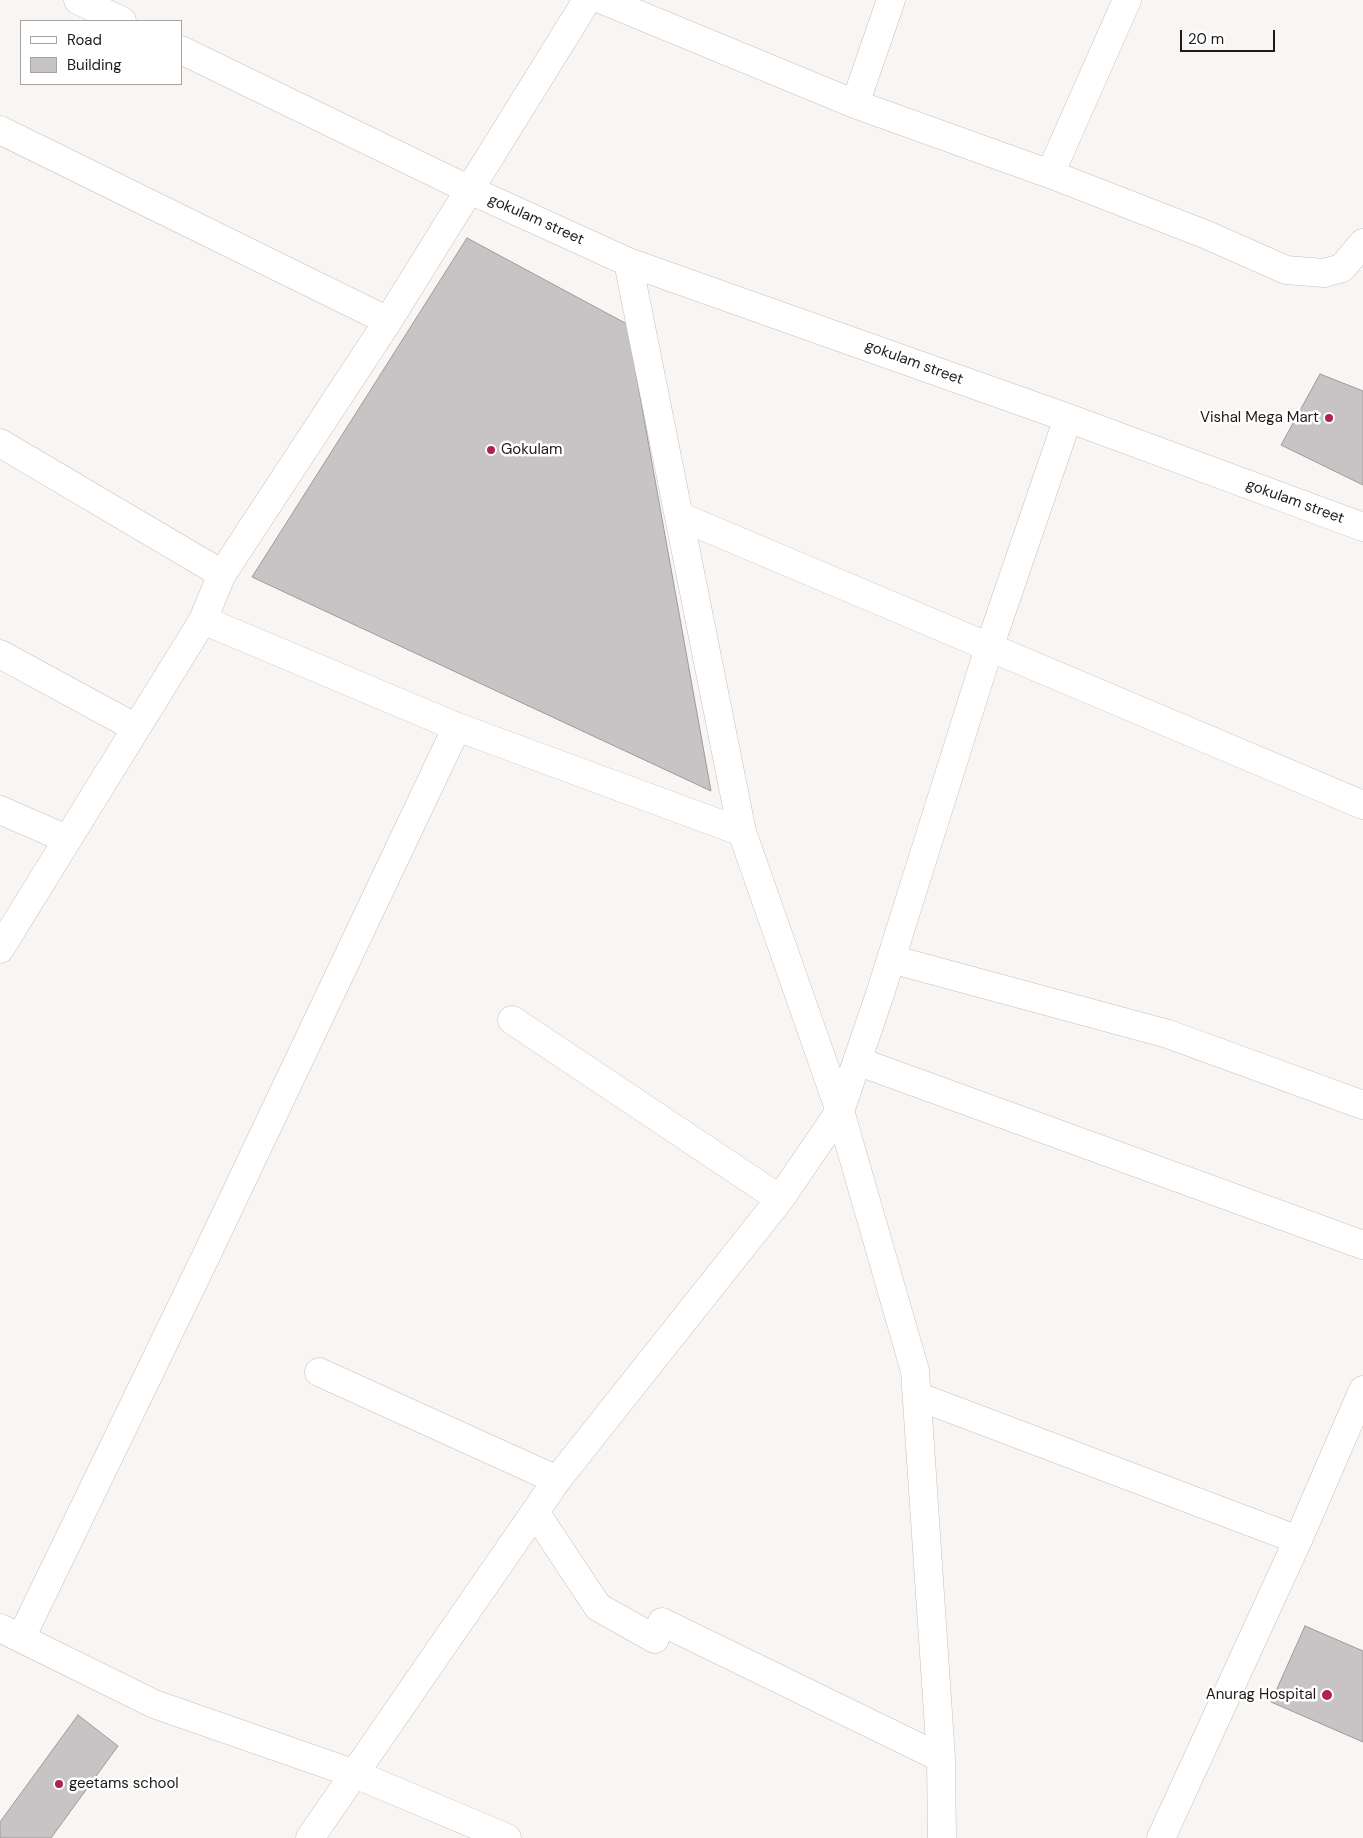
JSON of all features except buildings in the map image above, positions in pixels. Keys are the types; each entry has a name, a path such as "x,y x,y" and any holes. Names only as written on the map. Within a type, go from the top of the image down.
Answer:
{"street":[{"path":"78,0 120,20"},
{"path":"0,949 203,620 222,574 388,321 587,0"},
{"path":"603,0 855,104 1050,174 1207,235 1286,270 1324,273 1342,268 1363,243"},
{"path":"855,104 891,0"},
{"path":"1050,174 1127,0"},
{"name":"gokulam street","path":"182,50 470,190 628,262 1068,418 1363,527"},
{"path":"0,130 388,321"},
{"path":"628,262 742,832 840,1111 915,1371 941,1758 942,1838"},
{"path":"310,1838 557,1480 780,1199 840,1111 891,960 989,648 1068,418"},
{"path":"0,443 222,574"},
{"path":"679,516 1363,805"},
{"path":"203,620 457,727 742,832"},
{"path":"0,654 136,728"},
{"path":"457,727 206,1256 11,1633 154,1704 355,1774 507,1838"},
{"path":"0,810 67,839"},
{"path":"891,960 1168,1034 1363,1105"},
{"path":"512,1020 780,1199"},
{"path":"857,1061 1363,1245"},
{"path":"319,1372 557,1480"},
{"path":"1161,1838 1298,1540 1363,1390"},
{"path":"917,1396 1298,1540"},
{"path":"535,1512 598,1607 658,1631 941,1758"}],"place":[{"name":"Vishal Mega Mart","path":"1329,418"},
{"name":"Gokulam","path":"491,450"},
{"name":"Anurag Hospital","path":"1327,1695"},
{"name":"geetams school","path":"59,1784"}]}
